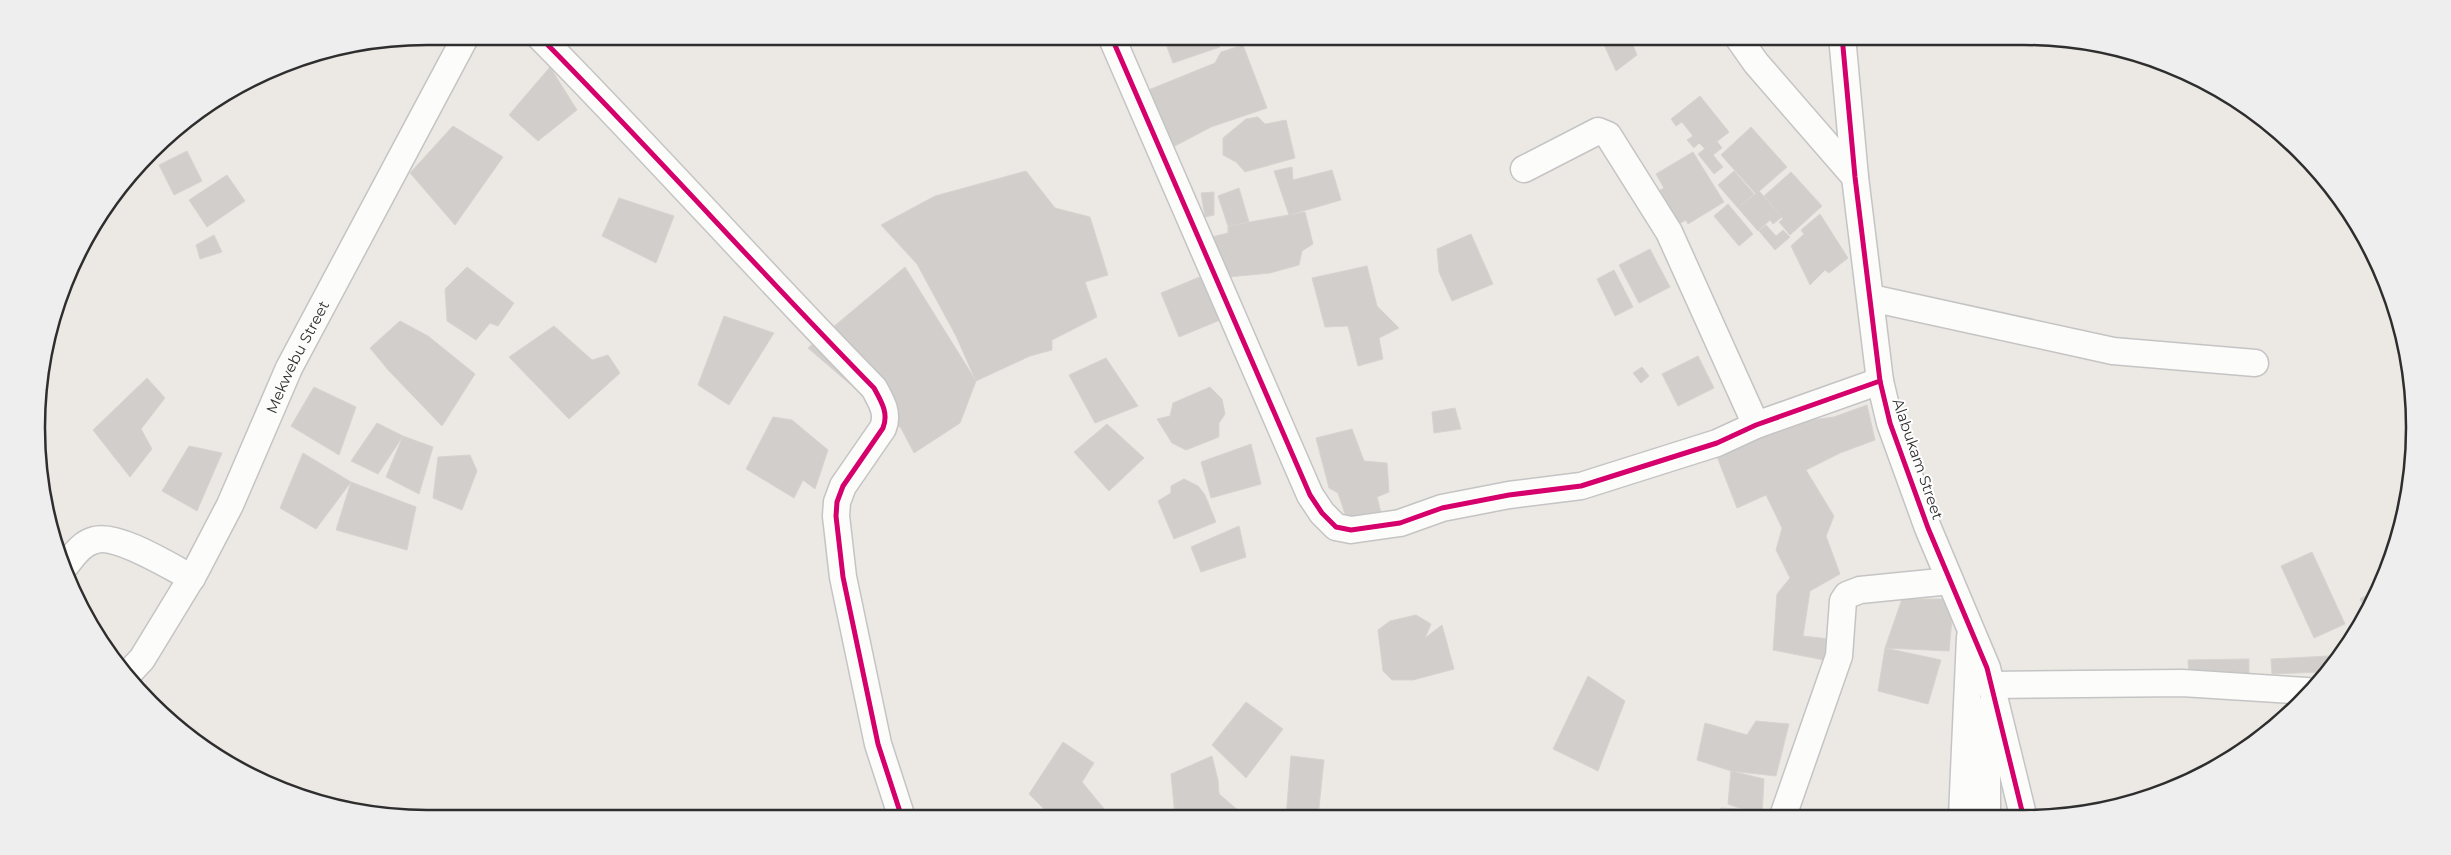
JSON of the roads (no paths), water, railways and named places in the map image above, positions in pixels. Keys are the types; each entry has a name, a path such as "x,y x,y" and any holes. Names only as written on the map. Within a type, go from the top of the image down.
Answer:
{"street":[{"name":"Mekwebu Street","path":"132,670 142,659 192,578 230,505 289,368 461,45"},
{"path":"548,45 628,127 772,284 874,388 883,403 887,418 883,428 843,486 837,502 836,516 843,577 878,744 899,810"},
{"path":"1115,45 1310,495 1322,513 1336,527 1351,530 1383,526 1400,523 1442,508 1509,495 1580,486 1717,443 1756,425 1880,381"},
{"path":"1743,45 1756,63 1855,176"},
{"name":"Alabukam Street","path":"1843,45 1855,176 1880,381 1890,423 1928,528 1971,629 1989,677 2022,810"},
{"path":"1524,169 1598,131 1608,135 1669,232 1756,425"},
{"path":"1870,298 2113,351 2255,363"},
{"path":"69,561 80,548 93,540 102,538 118,542 192,578"},
{"path":"1785,810 1839,656 1843,601 1847,595 1860,590 1950,581"},
{"path":"1962,810 1971,629"},
{"path":"1987,810 1989,677 2182,683 2301,691"}]}
